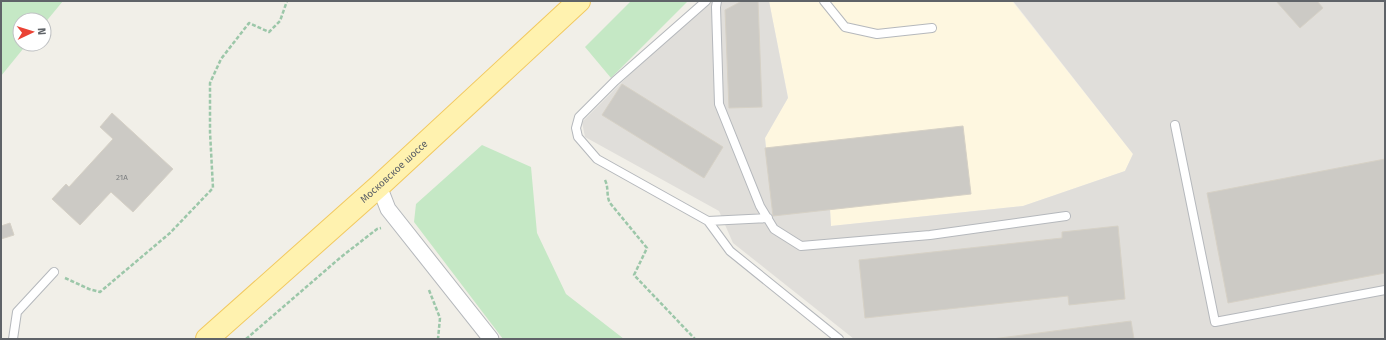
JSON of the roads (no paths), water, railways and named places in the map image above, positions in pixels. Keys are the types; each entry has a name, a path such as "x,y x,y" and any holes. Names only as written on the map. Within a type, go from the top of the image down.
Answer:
{"main road":[{"name":"Московское шоссе","path":"207,339 379,186 579,1"}],"street":[{"path":"379,186 388,209 491,339"}],"lane":[{"path":"706,1 616,81 579,118 576,128 578,137 597,159 708,221 730,251 839,339"},
{"path":"717,1 720,104 760,206 774,229 801,246 930,235 1066,216"},
{"path":"824,1 844,27 877,34 932,28"},
{"path":"1176,125 1215,322 1385,290"},
{"path":"708,221 768,218"},
{"path":"13,339 17,312 54,272"}]}
